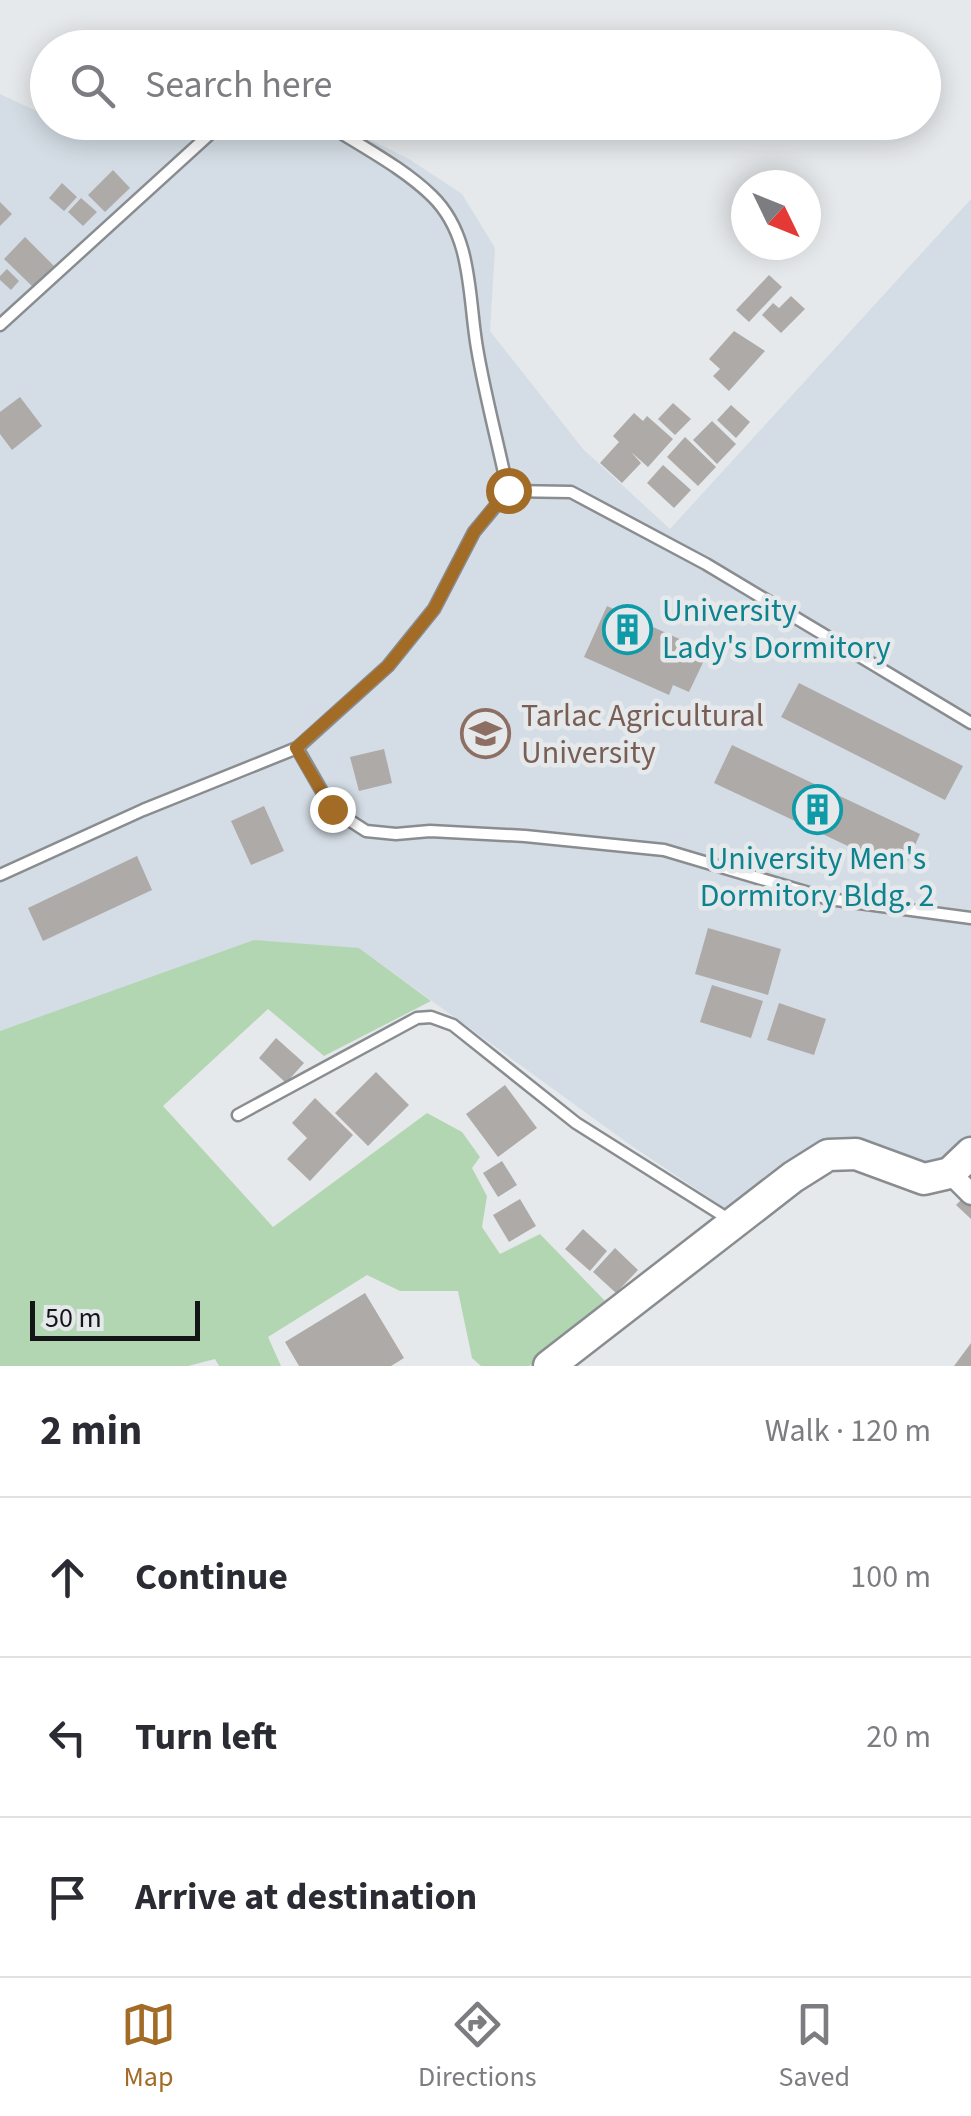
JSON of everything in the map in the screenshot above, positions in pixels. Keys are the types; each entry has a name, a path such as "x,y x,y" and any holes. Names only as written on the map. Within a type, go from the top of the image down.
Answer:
{"street":[{"path":"549,1366 793,1177 828,1155 856,1154 924,1180 964,1173"}],"lane":[{"path":"0,325 203,140"},
{"path":"351,140 434,198 454,228 466,258 477,348 508,490"},
{"path":"508,490 571,492 706,564 971,723"},
{"path":"0,875 143,810 296,748 388,666 434,609 474,532 508,490"},
{"path":"296,748 332,809 366,831 396,834 430,830 664,850 829,899 971,918"},
{"path":"238,1115 416,1018 431,1017 452,1025 576,1122 735,1223"}],"shaded area":[{"name":"Tarlac Agricultural University","path":"0,94 30,108 30,140 370,140 409,159 462,194 495,248 490,331 583,449 670,529 971,199 971,1139 948,1165 923,1169 864,1148 732,1213 629,1144 359,948 42,1017 0,1031"}],"green space":[{"path":"254,940 359,948 431,1001 324,1056 268,1009 163,1106 273,1227 427,1113 462,1132 480,1157 472,1168 487,1196 482,1227 500,1254 540,1234 608,1304 529,1366 481,1366 472,1358 458,1291 400,1291 367,1275 268,1337 281,1366 219,1366 215,1359 188,1366 0,1366 0,1031"}],"building":[{"path":"113,170 130,188 105,212 88,195"},
{"path":"62,183 77,197 64,211 49,198"},
{"path":"81,198 97,212 83,226 68,212"},
{"path":"0,202 12,214 0,226"},
{"path":"25,237 54,266 33,287 4,259"},
{"path":"7,269 19,281 11,290 0,280"},
{"path":"769,275 782,287 749,322 736,310"},
{"path":"791,296 805,309 781,333 762,315 773,303 779,308"},
{"path":"734,331 765,351 729,391 713,376 720,369 709,359"},
{"path":"20,397 42,426 12,450 0,434 0,412"},
{"path":"673,403 691,419 675,435 658,419"},
{"path":"731,405 750,422 736,438 717,420"},
{"path":"634,413 643,421 647,416 673,439 648,467 631,452 641,463 622,483 600,463 619,442 613,436"},
{"path":"712,421 736,444 717,464 693,440"},
{"path":"685,437 716,467 698,486 667,457"},
{"path":"663,465 691,490 674,508 647,483"},
{"name":"University Lady's Dormitory","path":"607,606 708,652 689,692 673,685 669,695 584,657"},
{"path":"799,683 963,766 945,800 781,717"},
{"name":"University Men's Dormitory Bldg. 2","path":"732,745 920,834 903,872 714,783"},
{"path":"384,749 392,783 359,791 350,757"},
{"path":"264,806 284,851 251,865 231,821"},
{"path":"137,856 152,890 43,941 28,908"},
{"path":"708,928 781,949 768,995 695,974"},
{"path":"712,985 763,1001 751,1038 700,1022"},
{"path":"779,1003 826,1019 814,1055 767,1040"},
{"path":"276,1038 304,1063 286,1083 259,1058"},
{"path":"376,1072 409,1105 368,1146 335,1113"},
{"path":"505,1085 537,1128 498,1157 466,1114"},
{"path":"315,1098 353,1135 310,1181 287,1159 307,1138 292,1123"},
{"path":"502,1161 517,1185 498,1197 483,1173"},
{"path":"966,1195 971,1200 971,1219 956,1205"},
{"path":"520,1199 536,1226 509,1242 493,1215"},
{"path":"583,1229 607,1251 590,1271 565,1249"},
{"path":"615,1248 638,1270 616,1293 593,1272"},
{"path":"365,1293 404,1358 391,1366 299,1366 285,1342"},
{"path":"971,1343 971,1366 954,1366"}],"place":[{"name":"University Lady's Dormitory","path":"627,629"},
{"name":"Tarlac Agricultural University","path":"486,734"},
{"name":"University Men's Dormitory Bldg. 2","path":"817,809"}],"route":[{"path":"332,809 296,748 388,666 434,609 474,532 508,490"}]}
